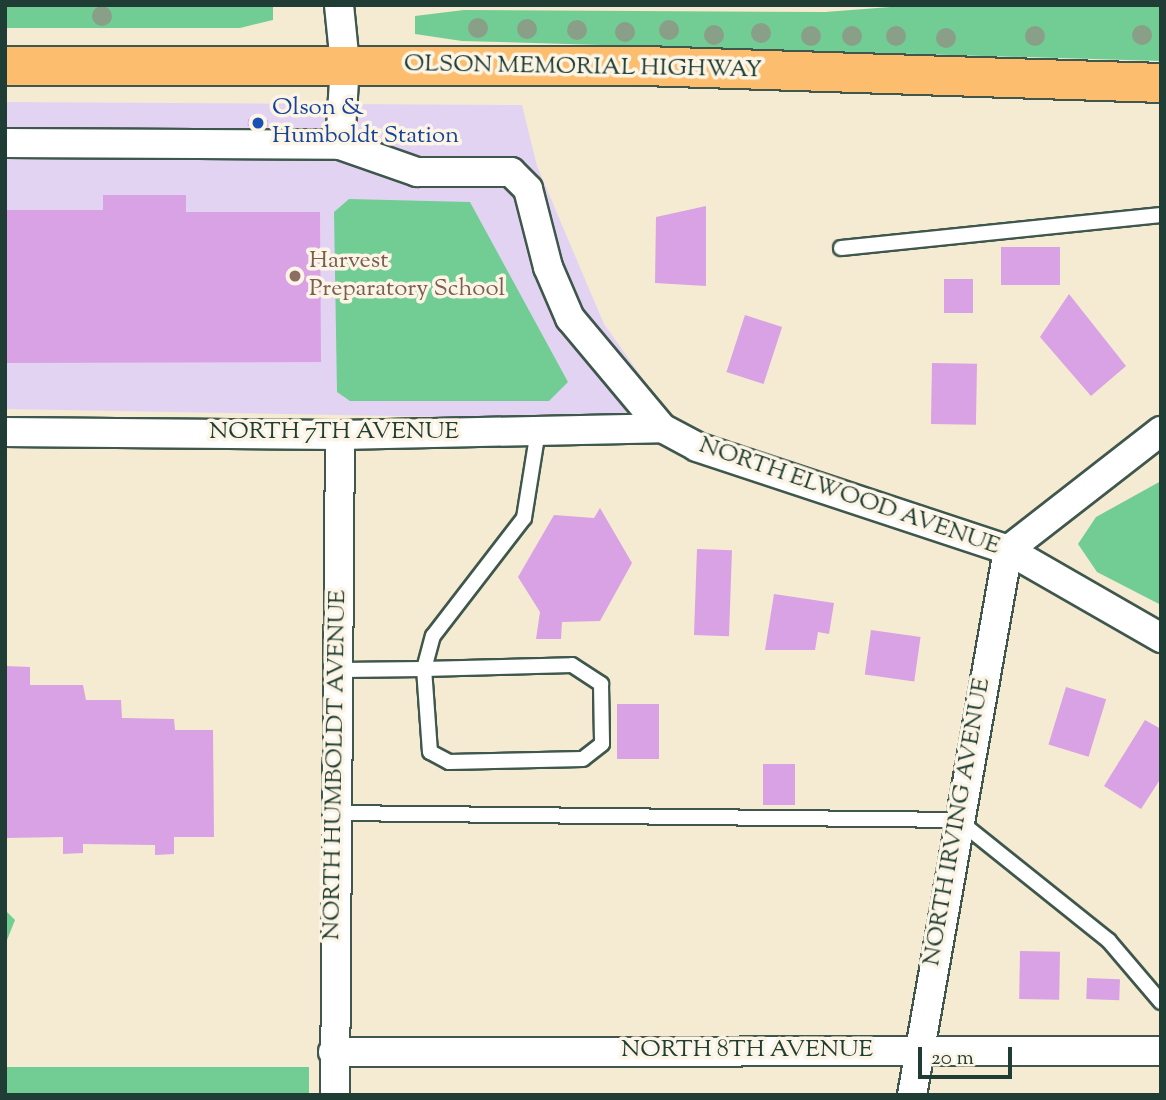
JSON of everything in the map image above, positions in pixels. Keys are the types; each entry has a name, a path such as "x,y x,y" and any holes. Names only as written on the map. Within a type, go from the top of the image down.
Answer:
{"main road":[{"name":"OLSON MEMORIAL HIGHWAY","path":"5,66 644,66 1161,83"}],"street":[{"path":"340,5 345,64 340,145"},
{"name":"NORTH ELWOOD AVENUE","path":"5,143 340,145 417,172 511,172 528,189 548,267 570,318 662,428 697,447 1008,550 1161,638"},
{"name":"NORTH 7TH AVENUE","path":"5,432 340,435 662,428"},
{"path":"1008,550 1161,431"},
{"name":"NORTH HUMBOLDT AVENUE","path":"335,1095 335,813 341,670 340,435"},
{"name":"NORTH IRVING AVENUE","path":"912,1095 922,1050 958,820 1008,550"},
{"name":"NORTH 8TH AVENUE","path":"333,1052 1161,1051"}],"lane":[{"path":"841,248 1161,215"},
{"path":"341,670 424,669 572,665 601,684 602,744 583,760 449,762 430,752 424,669 433,636 524,517 538,430"},
{"path":"335,813 958,820 1109,941 1161,1002"}],"shaded area":[{"name":"Harvest Preparatory School","path":"5,102 522,105 537,166 604,324 673,421 5,409"}],"green space":[{"path":"5,5 273,5 273,20 240,28 5,28"},
{"path":"917,5 1161,5 1161,61 462,41 415,34 415,16 464,10 825,12"},
{"path":"349,199 470,202 568,382 549,401 350,401 337,392 334,212"},
{"path":"1161,481 1161,605 1097,572 1078,544 1096,517"},
{"path":"5,910 15,920 5,945"},
{"path":"5,1067 309,1067 309,1095 5,1095"}],"building":[{"name":"Olson & Humboldt Station","path":"248,119 268,120 268,127 248,126"},
{"path":"103,195 186,195 186,212 320,212 321,362 5,363 5,210 103,210"},
{"path":"706,206 706,286 655,283 656,217"},
{"path":"1001,247 1060,247 1060,285 1001,285"},
{"path":"944,279 973,279 973,313 944,313"},
{"path":"1069,294 1126,366 1091,396 1040,337"},
{"path":"745,315 782,327 764,384 726,372"},
{"path":"932,363 977,364 976,425 931,424"},
{"path":"600,508 632,563 600,621 562,622 561,639 536,639 540,612 518,577 554,515 594,518"},
{"path":"697,549 732,550 729,636 694,635"},
{"path":"774,594 834,603 829,634 818,632 815,650 765,650"},
{"path":"871,630 921,637 914,682 865,675"},
{"path":"5,666 30,667 30,685 83,685 86,700 121,700 122,718 174,719 175,730 213,730 214,837 174,837 174,854 155,855 155,845 83,844 83,853 63,854 63,837 5,838"},
{"path":"1066,687 1106,699 1089,757 1048,744"},
{"path":"617,704 659,704 659,759 617,759"},
{"path":"1145,720 1161,729 1161,778 1141,809 1104,786"},
{"path":"763,764 795,764 795,805 763,805"},
{"path":"1020,951 1060,952 1059,1000 1019,999"},
{"path":"1087,978 1120,979 1119,1000 1086,999"}],"place":[{"name":"Olson & Humboldt Station","path":"258,123"},
{"name":"Harvest Preparatory School","path":"295,276"}]}
